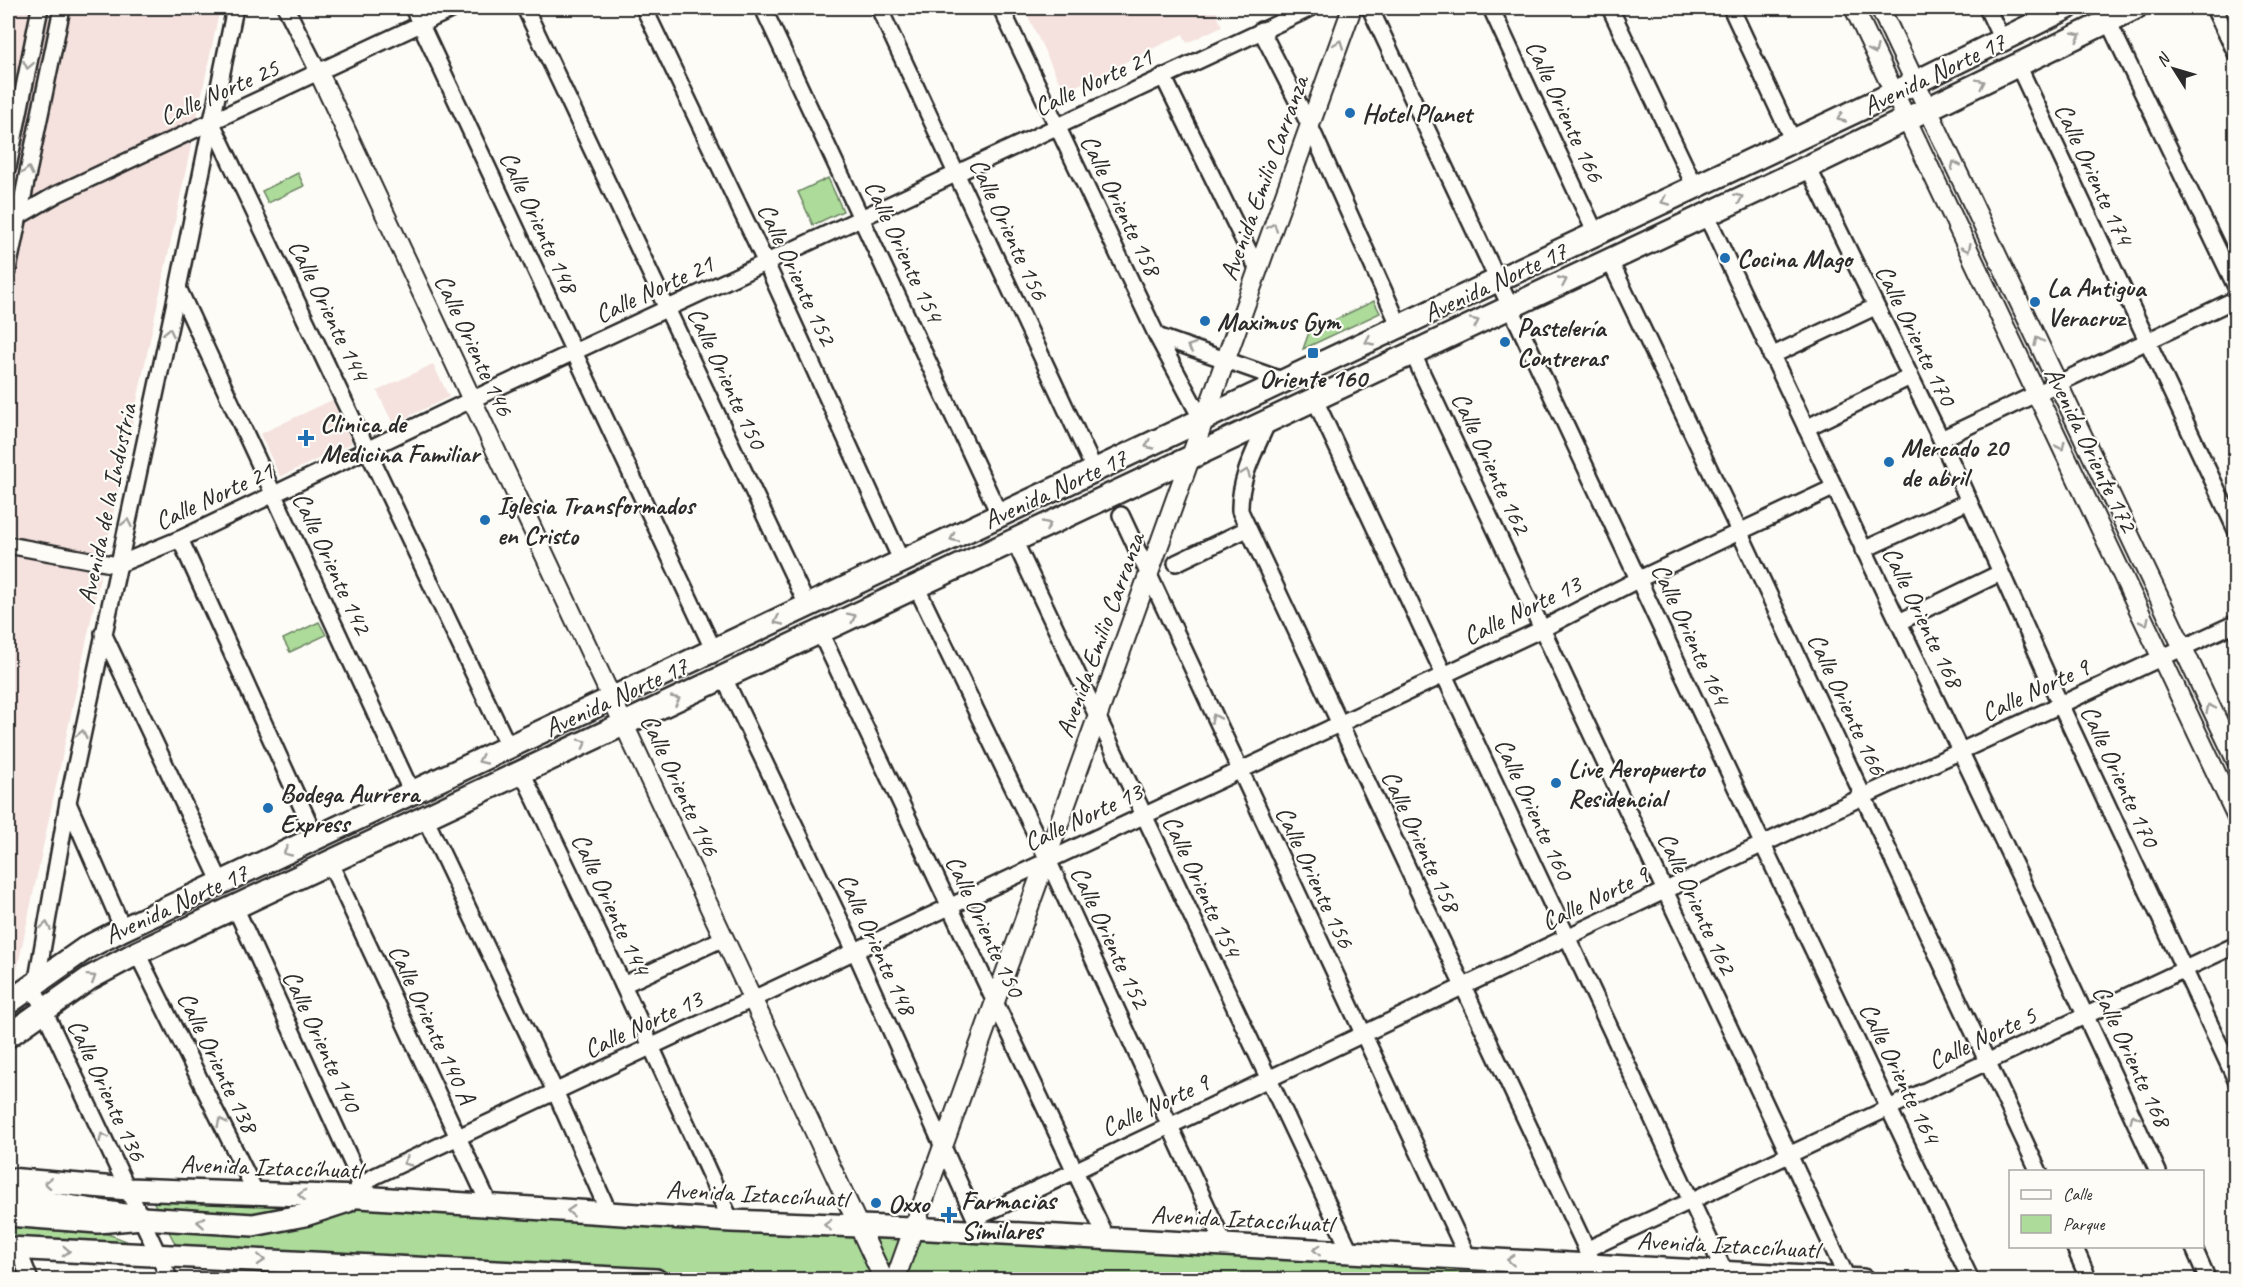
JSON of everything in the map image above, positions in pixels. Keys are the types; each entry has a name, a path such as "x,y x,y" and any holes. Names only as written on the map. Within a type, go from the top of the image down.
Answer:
{"main road":[{"name":"Avenida Norte 17","path":"8,1003 86,948 123,930 1793,141 2067,8"},
{"name":"Avenida Norte 17","path":"8,1036 90,978 137,953 1808,167 2135,8"},
{"name":"Avenida Iztaccíhuatl","path":"8,1179 128,1190 360,1197 730,1221 912,1228 979,1225 1107,1239 1855,1279"},
{"path":"8,1197 142,1218 253,1225 305,1215 360,1197"},
{"path":"8,1215 98,1222 142,1218"},
{"path":"13,1249 158,1254 308,1271 656,1280"}],"street":[{"path":"8,167 40,8"},
{"path":"8,269 62,8"},
{"name":"Avenida de la Industria","path":"44,1011 35,991 68,802 178,288 235,8"},
{"name":"Calle Oriente 146","path":"286,8 319,73 884,1280"},
{"name":"Calle Oriente 148","path":"413,8 714,651"},
{"name":"Calle Norte 25","path":"8,229 19,216 57,194 455,8"},
{"name":"Calle Oriente 150","path":"525,8 808,607"},
{"name":"Calle Oriente 152","path":"644,8 766,263 902,562"},
{"name":"Calle Oriente 154","path":"763,8 1000,516"},
{"name":"Calle Oriente 156","path":"879,8 1095,471"},
{"name":"Calle Oriente 158","path":"1001,8 1157,336 1202,420"},
{"name":"Calle Norte 21","path":"117,565 180,539 471,400 1311,8"},
{"name":"Avenida Emilio Carranza","path":"895,1280 943,1142 1048,860 1202,420 1352,8"},
{"name":"Calle Oriente 164","path":"1370,8 1763,844 1971,1280"},
{"name":"Calle Oriente 166","path":"1491,8 1596,234"},
{"path":"1610,8 1695,187"},
{"path":"1731,8 1793,141"},
{"name":"Avenida Oriente 172","path":"1854,8 2235,815"},
{"name":"Avenida Oriente 172","path":"1880,8 2235,760"},
{"path":"1987,8 2002,40"},
{"path":"2214,8 2235,53"},
{"path":"2108,21 2235,286"},
{"path":"1261,30 1310,126 1400,327"},
{"name":"Calle Oriente 174","path":"2018,65 2235,530"},
{"path":"1163,76 1258,270"},
{"name":"Calle Oriente 144","path":"212,121 369,448 509,748"},
{"name":"Calle Oriente 170","path":"1808,167 1941,439 2061,706 2235,1080"},
{"name":"Calle Oriente 168","path":"1706,214 1833,488 2087,1015 2157,1170"},
{"name":"Calle Oriente 166","path":"1609,259 1864,796 2038,1170"},
{"name":"Calle Oriente 142","path":"178,288 412,793"},
{"path":"1941,439 2235,299"},
{"path":"1771,356 1875,307"},
{"path":"1157,336 1285,381"},
{"name":"Calle Oriente 162","path":"1412,352 1789,1157 1855,1279"},
{"path":"1806,428 1910,377"},
{"name":"Calle Oriente 160","path":"1314,398 1725,1273"},
{"name":"Calle Oriente 158","path":"1269,419 1244,475 1239,493 1240,511 1593,1264"},
{"name":"Calle Norte 13","path":"360,1197 365,1185 374,1177 1542,629 1639,579 1833,488"},
{"path":"1863,550 1969,501"},
{"name":"Calle Oriente 156","path":"1121,515 1238,771 1468,1258"},
{"path":"1176,563 1247,529"},
{"path":"180,539 316,838"},
{"name":"Calle Oriente 154","path":"1014,540 1142,816 1350,1251"},
{"path":"8,545 117,565"},
{"path":"1899,622 2000,573"},
{"name":"Calle Oriente 152","path":"916,586 1048,860 1225,1246"},
{"name":"Calle Norte 9","path":"979,1225 1075,1169 1568,938 1960,750 2061,706 2235,623"},
{"name":"Calle Oriente 150","path":"820,632 1107,1239"},
{"path":"103,633 221,883"},
{"name":"Calle Oriente 148","path":"724,678 855,951 979,1225"},
{"name":"Calle Oriente 144","path":"522,772 623,985 730,1221"},
{"path":"68,802 123,930"},
{"path":"425,818 555,1091 609,1213"},
{"name":"Calle Oriente 140 A","path":"330,863 490,1206"},
{"name":"Calle Oriente 140","path":"235,907 357,1174 360,1197"},
{"path":"623,985 724,938"},
{"name":"Calle Norte 5","path":"1593,1264 1692,1202 2235,945"},
{"name":"Calle Oriente 138","path":"137,953 256,1193"},
{"name":"Calle Oriente 136","path":"44,1011 142,1218 167,1278"},
{"path":"2074,1248 2089,1280"},
{"path":"2194,1248 2208,1280"},
{"path":"13,1249 30,1280"}],"shaded area":[{"path":"8,8 220,8 16,975 8,981"},
{"path":"1041,8 1044,12 1054,8 1228,8 1216,13 1222,26 1187,43 1183,34 1064,92 1026,12"},
{"path":"433,364 449,397 393,424 377,391"},
{"name":"Clinica de Medicina Familiar","path":"332,400 352,443 280,477 260,434"}],"green space":[{"path":"298,173 304,186 268,203 262,191"},
{"path":"828,178 843,211 813,225 798,192"},
{"path":"1374,301 1380,313 1303,349 1312,324 1320,327"},
{"path":"319,622 326,635 290,652 283,639"},
{"path":"151,1197 382,1203 1775,1279 722,1280 602,1270 178,1249"},
{"path":"8,1225 90,1230 105,1233 135,1246 8,1238"}],"place":[{"name":"Hotel Planet","path":"1350,113"},
{"name":"Cocina Mago","path":"1725,258"},
{"name":"La Antigua Veracruz","path":"2035,302"},
{"name":"Maximus Gym","path":"1205,321"},
{"name":"Pastelería Contreras","path":"1505,342"},
{"name":"Oriente 160","path":"1313,353"},
{"name":"Clinica de Medicina Familiar","path":"306,438"},
{"name":"Mercado 20 de abril","path":"1889,462"},
{"name":"Iglesia Transformados en Cristo","path":"485,520"},
{"name":"Live Aeropuerto Residencial","path":"1556,783"},
{"name":"Bodega Aurrera Express","path":"268,808"},
{"name":"Oxxo","path":"876,1203"},
{"name":"Farmacias Similares","path":"949,1215"}]}
